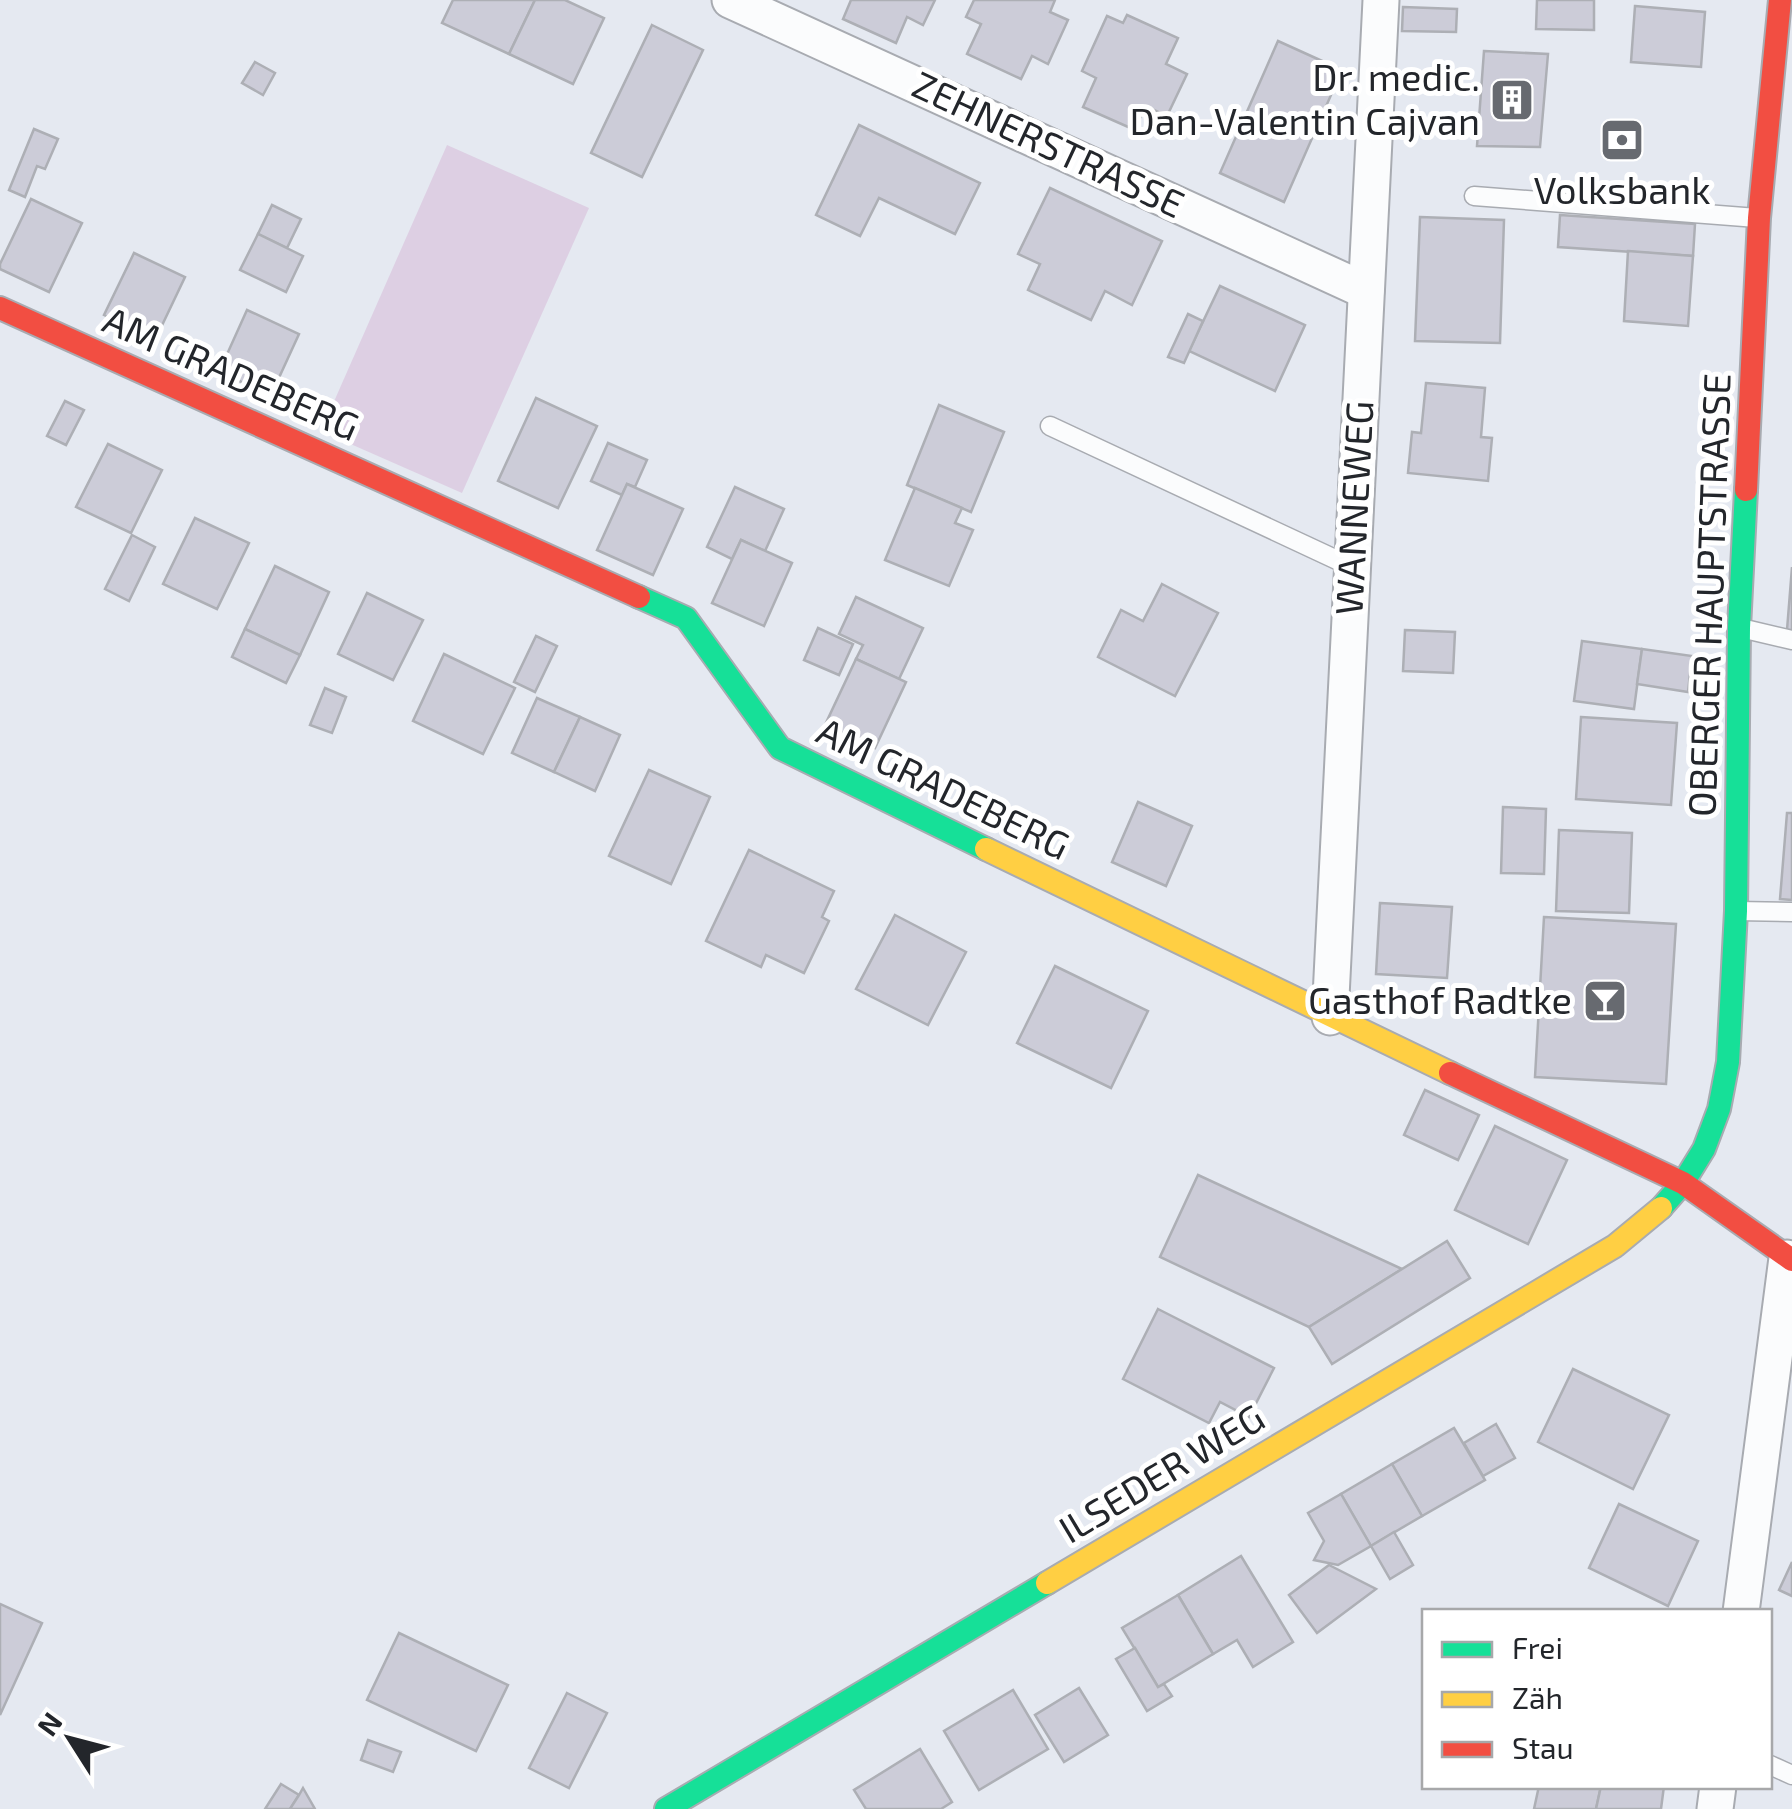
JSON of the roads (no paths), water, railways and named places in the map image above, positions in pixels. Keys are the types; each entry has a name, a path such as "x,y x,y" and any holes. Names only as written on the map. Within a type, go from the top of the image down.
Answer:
{"street":[{"name":"ZEHNERSTRASSE","path":"730,0 1366,291"},
{"name":"WANNEWEG","path":"1330,1017 1381,0"},
{"name":"OBERGER HAUPTSTRASSE","path":"1683,1183 1704,1149 1719,1109 1728,1062 1736,911 1739,628 1759,218 1780,0"},
{"name":"AM GRADEBERG","path":"0,308 686,618 780,748 1330,1017 1683,1183 1790,1259"},
{"name":"ILSEDER WEG","path":"666,1809 1615,1246 1655,1214 1683,1183"},
{"path":"1741,1609 1790,1259"}],"lane":[{"path":"1474,196 1759,218"},
{"path":"1050,426 1352,568"},
{"path":"1739,628 1792,640"},
{"path":"1736,911 1792,912"}],"place":[{"name":"Dr. medic. Dan-Valentin Cajvan","path":"1512,100"},
{"name":"Volksbank","path":"1622,140"},
{"name":"Gasthof Radtke","path":"1605,1001"}]}
